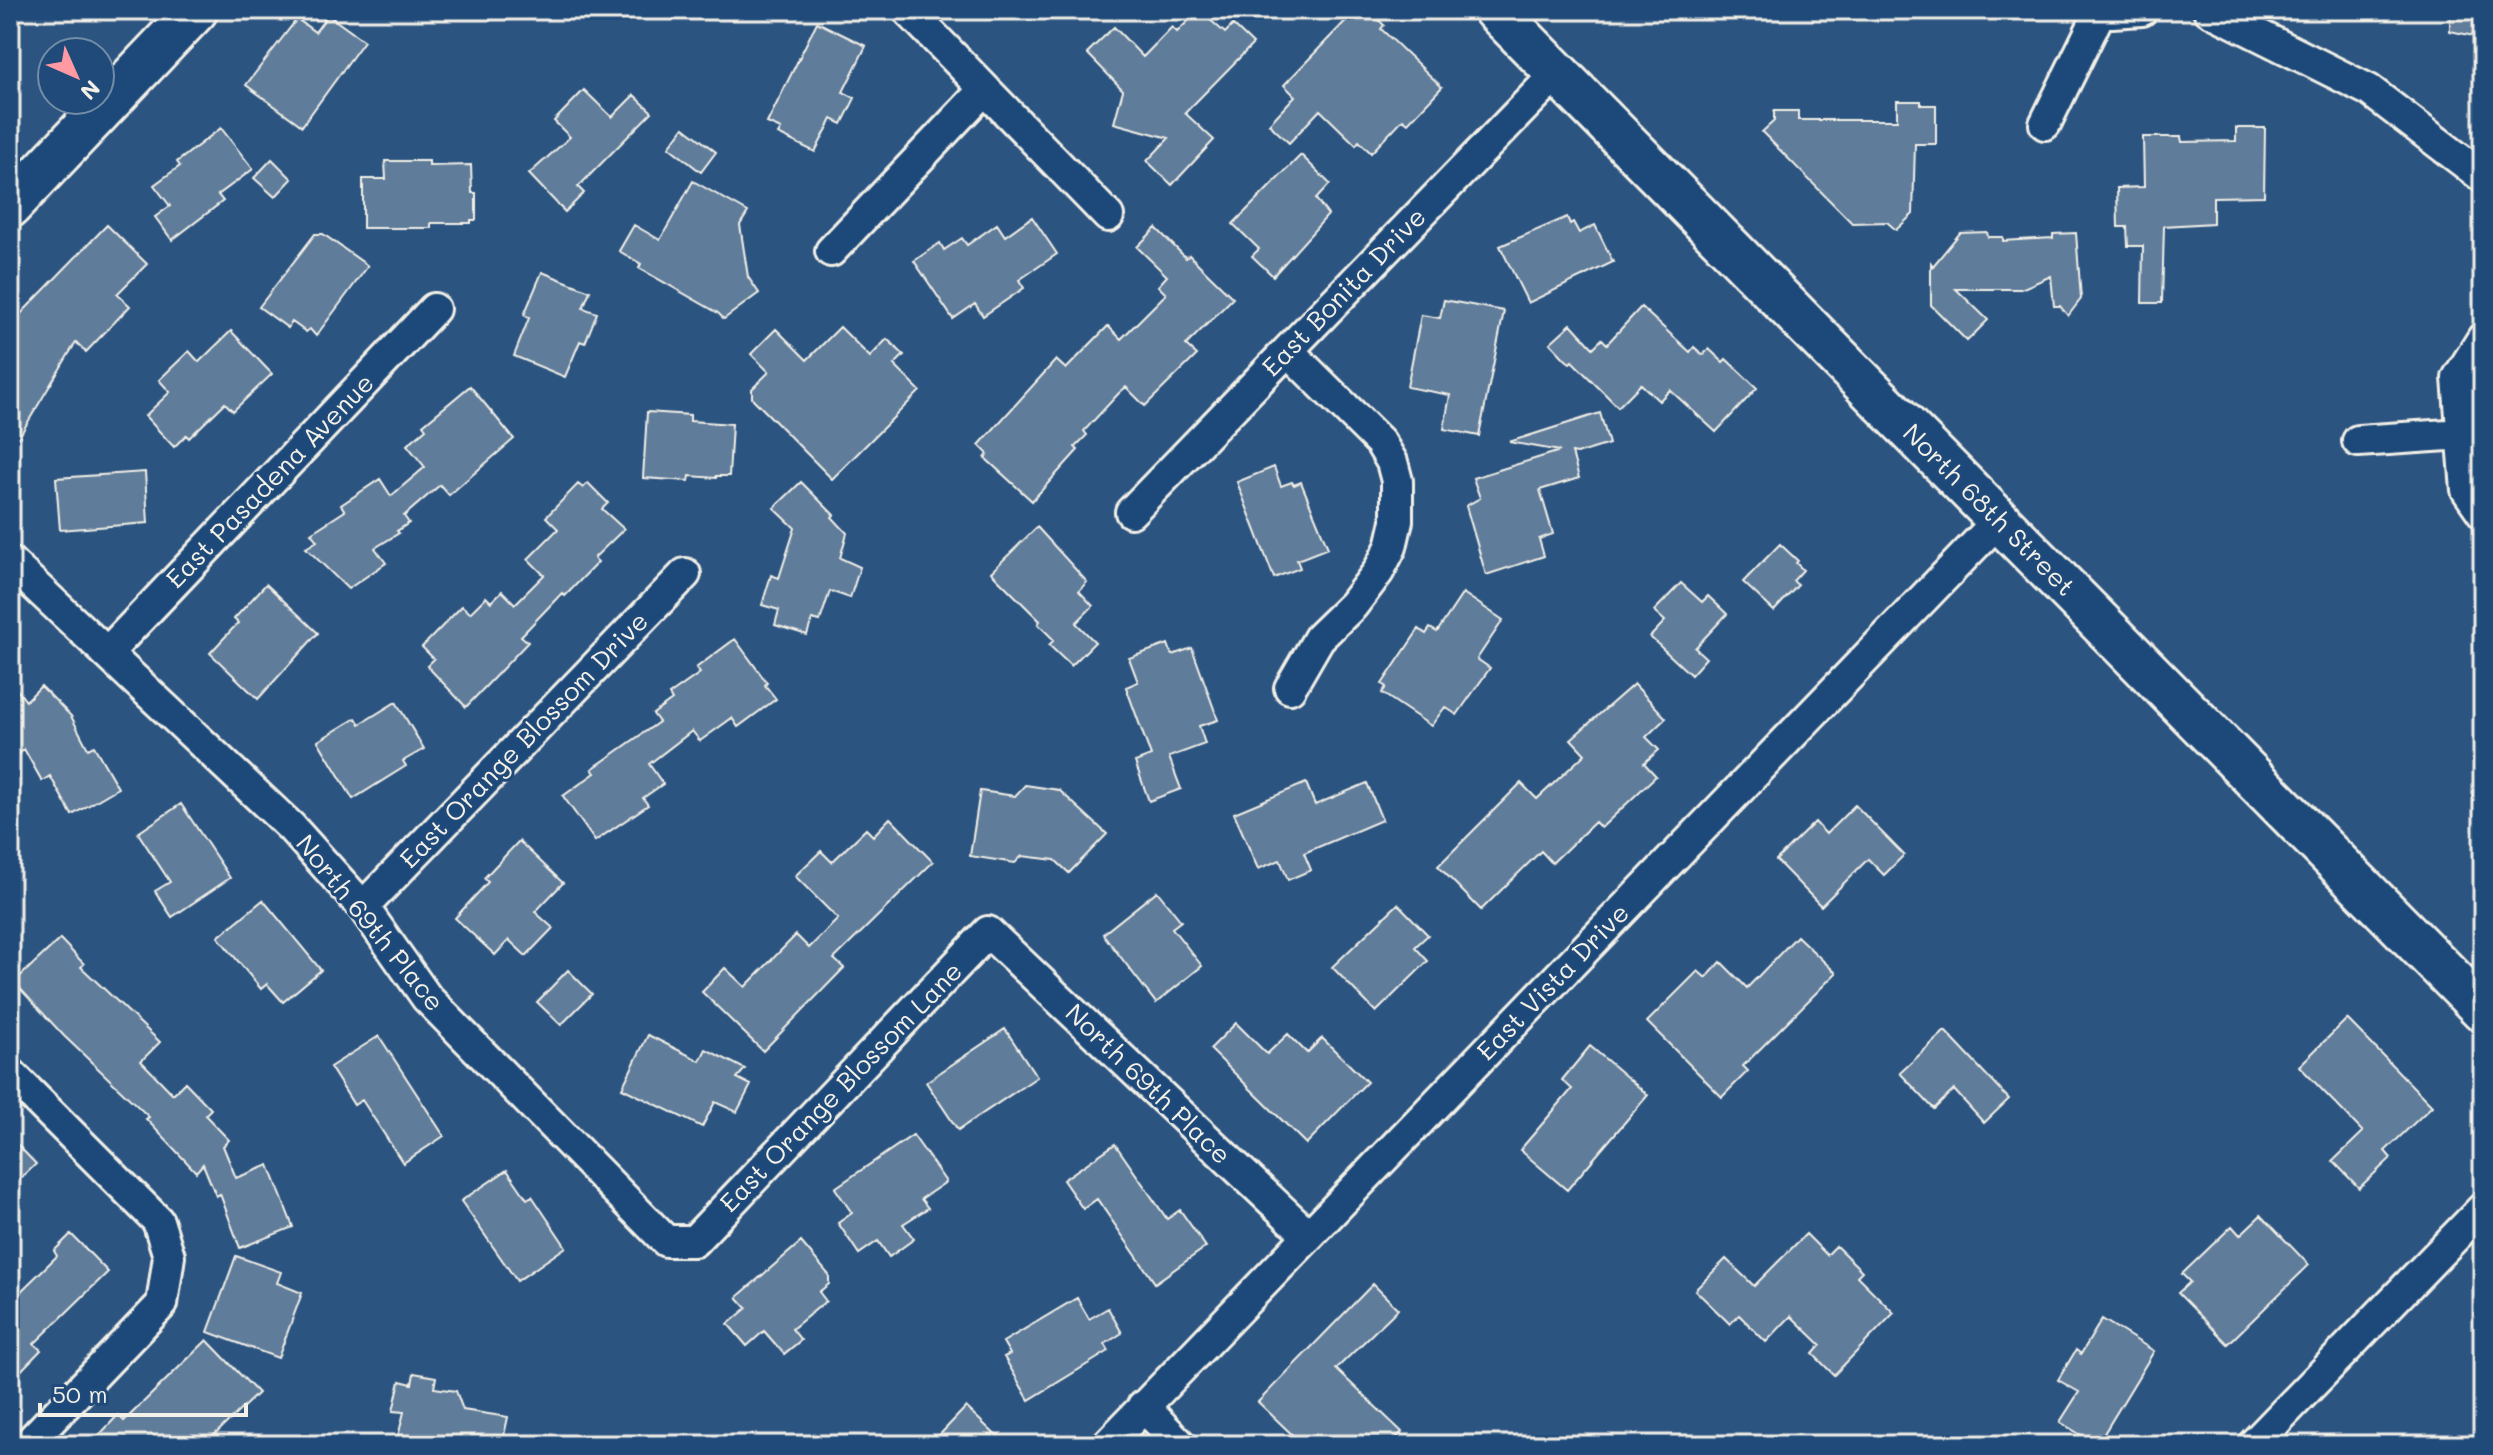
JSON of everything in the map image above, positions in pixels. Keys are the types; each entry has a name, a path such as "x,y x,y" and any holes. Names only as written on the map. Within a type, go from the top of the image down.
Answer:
{"street":[{"path":"10,206 196,10"},
{"path":"908,10 983,91 1108,216"},
{"name":"North 68th Street","path":"1495,10 2483,1010"},
{"path":"2045,124 2101,10"},
{"path":"2108,10 2142,10"},
{"path":"2209,10 2369,90 2483,177"},
{"name":"East Bonita Drive","path":"1131,512 1557,73"},
{"path":"831,251 983,91"},
{"name":"East Pasadena Avenue","path":"107,653 434,309"},
{"path":"2483,338 2458,378 2467,490 2483,513"},
{"path":"1288,351 1380,442 1392,462 1397,481 1397,521 1391,547 1378,572 1353,605 1319,638 1290,688"},
{"path":"2358,441 2463,434"},
{"name":"East Vista Drive","path":"1107,1445 1999,520"},
{"name":"North 69th Place","path":"10,562 291,827 363,907 427,998 666,1241 694,1241"},
{"name":"East Orange Blossom Drive","path":"363,907 685,574"},
{"name":"North 69th Place","path":"988,932 1308,1235"},
{"name":"East Orange Blossom Lane","path":"694,1241 988,932"},
{"path":"10,1073 158,1221 169,1256 162,1304 27,1445"},
{"path":"2253,1445 2483,1208"},
{"path":"1143,1406 1181,1445"}],"building":[{"path":"1199,10 1225,33 1233,25 1253,44 1185,113 1214,140 1172,185 1147,161 1169,138 1114,123 1123,90 1087,53 1114,27 1143,57 1172,27 1177,32"},
{"path":"1356,10 1368,10 1384,25 1381,29 1442,87 1408,123 1403,119 1371,153 1359,141 1356,145 1320,110 1289,143 1269,124 1295,96 1284,85"},
{"path":"2450,10 2483,10 2483,38 2450,31"},
{"path":"328,15 364,41 302,126 246,85 297,19 315,32"},
{"path":"817,22 866,46 843,92 855,98 842,124 832,119 815,152 778,134 781,129 767,123"},
{"path":"584,90 612,117 634,95 652,112 578,187 584,193 565,212 529,174 570,137 554,121"},
{"path":"1897,101 1921,101 1921,105 1936,105 1936,144 1915,144 1913,214 1896,230 1887,222 1852,223 1762,132 1774,121 1774,111 1798,111 1798,120 1897,120"},
{"path":"684,127 716,152 701,172 669,147"},
{"path":"221,128 253,169 218,195 223,201 172,240 155,217 170,206 154,185 180,166 177,162"},
{"path":"2236,128 2265,128 2264,196 2213,197 2213,223 2164,226 2162,303 2142,303 2143,246 2128,246 2127,227 2118,227 2117,188 2144,187 2143,137 2181,137 2182,142 2236,141"},
{"path":"1301,155 1330,184 1316,199 1328,215 1273,276 1252,256 1259,249 1233,224"},
{"path":"272,159 292,179 275,197 254,178"},
{"path":"385,161 429,161 429,166 471,165 472,193 476,193 476,220 471,220 471,223 431,223 431,228 363,228 363,179 386,179"},
{"path":"693,181 748,212 740,225 748,277 759,293 724,319 639,268 641,264 619,251 634,225 660,240"},
{"path":"1032,217 1057,254 1019,280 1024,288 983,316 975,304 953,319 914,261 940,243 944,250 962,238 967,245 997,224 1005,236"},
{"path":"1567,217 1579,233 1595,225 1613,262 1528,303 1500,246"},
{"path":"107,225 147,264 117,294 130,306 86,352 76,342 10,452 10,325"},
{"path":"1156,228 1233,298 1186,345 1197,355 1145,406 1126,387 1119,393 1084,431 1087,435 1075,447 1078,450 1032,501 985,458 988,454 979,445 1056,360 1066,369 1108,326 1121,339 1166,294 1158,286 1167,276 1137,247"},
{"path":"1987,232 1988,237 2003,237 2003,241 2053,238 2053,234 2076,233 2081,299 2068,316 2060,306 2054,306 2051,276 2021,289 1956,289 1988,320 1967,341 1931,305 1931,263 1933,266 1960,233"},
{"path":"315,234 323,234 368,266 316,336 310,329 306,332 292,322 288,328 259,307"},
{"path":"542,272 590,291 583,308 597,313 585,343 580,341 565,377 514,356 529,318 524,315"},
{"path":"1444,300 1504,311 1479,436 1444,429 1450,395 1407,387 1421,315 1440,318"},
{"path":"1641,307 1690,352 1694,347 1703,355 1709,349 1723,362 1726,359 1757,388 1716,432 1670,390 1659,401 1641,384 1618,407 1550,343 1571,324 1593,348 1602,339 1607,344"},
{"path":"840,327 870,357 887,339 904,355 894,365 920,391 832,479 752,398 752,389 769,372 751,354 776,329 807,360"},
{"path":"231,331 272,374 233,411 225,403 189,438 186,435 174,447 145,416 170,392 159,380 189,351 199,362"},
{"path":"470,386 514,439 449,495 440,485 404,516 409,523 375,548 386,563 348,589 306,548 317,541 311,533 345,511 341,505 380,479 391,496 425,467 407,445 426,429 423,425"},
{"path":"647,412 690,415 690,421 732,424 729,476 690,476 689,481 643,478"},
{"path":"1600,413 1609,444 1572,453 1579,478 1540,490 1553,534 1539,539 1544,556 1486,575 1466,506 1480,498 1473,478 1560,451 1509,442"},
{"path":"1274,467 1281,486 1301,482 1328,548 1297,560 1300,568 1274,578 1237,482"},
{"path":"145,472 148,523 60,530 56,478"},
{"path":"801,482 834,515 832,517 847,533 840,558 860,567 850,598 830,591 820,621 812,619 807,635 775,625 779,610 762,605 771,575 779,578 795,528 774,508"},
{"path":"588,483 608,503 602,509 624,529 594,558 598,562 565,596 562,593 521,636 528,642 466,707 427,666 434,659 422,647 462,606 470,613 486,597 491,602 502,591 515,604 544,575 528,559 558,529 546,517 578,484 583,488"},
{"path":"1037,527 1087,582 1079,591 1093,606 1076,623 1095,642 1071,666 1049,645 1054,640 1038,624 1040,621 991,572"},
{"path":"1780,544 1803,570 1793,581 1798,585 1774,611 1743,582"},
{"path":"1681,583 1702,602 1708,596 1727,614 1695,648 1706,658 1691,675 1650,637 1665,621 1654,611"},
{"path":"266,584 318,633 258,699 210,653 238,623 234,619"},
{"path":"1463,593 1503,620 1477,659 1490,668 1457,715 1445,707 1431,726 1382,693 1386,687 1382,684 1419,629 1426,634 1430,628 1437,632"},
{"path":"735,639 776,699 738,727 732,718 700,741 692,731 649,764 663,784 643,798 648,805 595,841 563,796 595,773 592,769 659,722 653,714 672,700 669,695 700,673 696,668"},
{"path":"1168,644 1172,655 1192,648 1218,720 1199,726 1205,744 1169,757 1181,789 1149,801 1135,762 1151,756 1126,687 1138,682 1129,658"},
{"path":"10,681 26,701 41,686 71,716 88,749 94,746 118,788 72,815 50,776 42,781 24,749 10,764"},
{"path":"1634,684 1666,718 1646,737 1659,750 1644,763 1656,776 1601,828 1595,822 1552,863 1541,851 1481,910 1438,866 1521,783 1537,799 1585,754 1571,739"},
{"path":"396,702 424,749 403,761 406,766 353,799 318,741 356,718 360,724"},
{"path":"1306,783 1315,805 1367,783 1382,820 1304,853 1311,870 1288,880 1280,860 1258,869 1234,813"},
{"path":"1025,785 1059,790 1107,834 1069,873 1055,860 1022,856 1015,863 970,856 980,791 1015,796"},
{"path":"181,804 230,878 172,917 155,891 170,882 138,833"},
{"path":"1855,805 1904,855 1884,875 1868,859 1821,906 1776,860 1815,822 1826,834"},
{"path":"890,818 933,862 834,959 844,968 763,1051 702,992 725,968 745,987 796,935 809,948 838,919 795,876 821,851 832,862 866,829 873,836"},
{"path":"519,841 563,883 535,912 553,928 526,956 509,940 495,955 455,918 488,882 484,878"},
{"path":"1157,891 1181,921 1172,928 1202,966 1156,1003 1103,934"},
{"path":"263,900 321,970 283,1002 267,984 261,989 218,937"},
{"path":"1398,904 1428,935 1415,947 1428,961 1376,1012 1332,967"},
{"path":"1797,936 1836,973 1743,1066 1748,1071 1722,1097 1647,1022 1698,971 1706,978 1721,962 1747,988"},
{"path":"60,939 84,964 81,967 160,1042 141,1061 173,1094 185,1082 211,1109 205,1115 229,1140 223,1146 236,1178 269,1165 293,1227 240,1248 220,1194 216,1196 203,1164 196,1172 146,1119 149,1117 64,1036 14,982"},
{"path":"568,970 592,994 561,1025 537,1002"},
{"path":"2347,1019 2432,1106 2385,1151 2391,1158 2359,1188 2333,1161 2363,1132 2299,1066"},
{"path":"1236,1023 1267,1054 1288,1034 1307,1053 1322,1038 1367,1082 1306,1144 1210,1049"},
{"path":"1005,1029 1037,1077 958,1130 926,1082"},
{"path":"1945,1031 2009,1099 1984,1123 1954,1090 1934,1109 1900,1073"},
{"path":"648,1035 700,1061 706,1049 745,1069 737,1078 751,1085 737,1112 715,1102 702,1127 622,1088"},
{"path":"379,1036 444,1136 403,1163 362,1100 354,1105 330,1067"},
{"path":"1590,1046 1648,1095 1567,1190 1520,1150 1572,1089 1562,1080"},
{"path":"913,1135 946,1182 921,1199 928,1208 903,1224 914,1239 889,1257 878,1241 859,1254 838,1223 852,1213 835,1188"},
{"path":"10,1137 36,1164 10,1189"},
{"path":"1115,1144 1167,1219 1180,1210 1206,1247 1155,1283 1097,1199 1083,1209 1063,1180"},
{"path":"507,1170 527,1199 532,1196 566,1247 517,1281 461,1201"},
{"path":"2261,1215 2309,1265 2228,1344 2178,1293 2190,1282 2182,1274 2232,1226 2240,1235"},
{"path":"71,1234 108,1272 34,1344 41,1350 10,1382 10,1302 57,1256 54,1251"},
{"path":"1806,1234 1827,1255 1836,1246 1862,1271 1857,1276 1894,1313 1834,1375 1813,1354 1821,1345 1791,1316 1766,1342 1739,1315 1730,1324 1695,1290 1726,1259 1754,1286"},
{"path":"801,1242 829,1275 829,1284 819,1292 826,1301 792,1329 801,1340 784,1354 764,1331 747,1346 728,1324 747,1308 737,1297"},
{"path":"236,1256 281,1272 277,1283 302,1293 278,1358 208,1332"},
{"path":"1373,1284 1398,1309 1336,1369 1402,1432 1390,1445 1303,1445 1258,1402"},
{"path":"1077,1298 1089,1319 1108,1308 1122,1333 1105,1344 1109,1351 1029,1400 1004,1357 1010,1354 1003,1342"},
{"path":"2102,1319 2154,1351 2097,1445 2060,1422 2079,1392 2058,1380 2076,1350 2081,1354"},
{"path":"207,1340 258,1393 204,1445 90,1445 118,1415 124,1421"},
{"path":"414,1373 436,1377 434,1388 456,1391 463,1410 508,1417 502,1445 396,1445 404,1412 393,1411 400,1381 412,1384"},
{"path":"966,1407 1006,1445 930,1445"}]}
